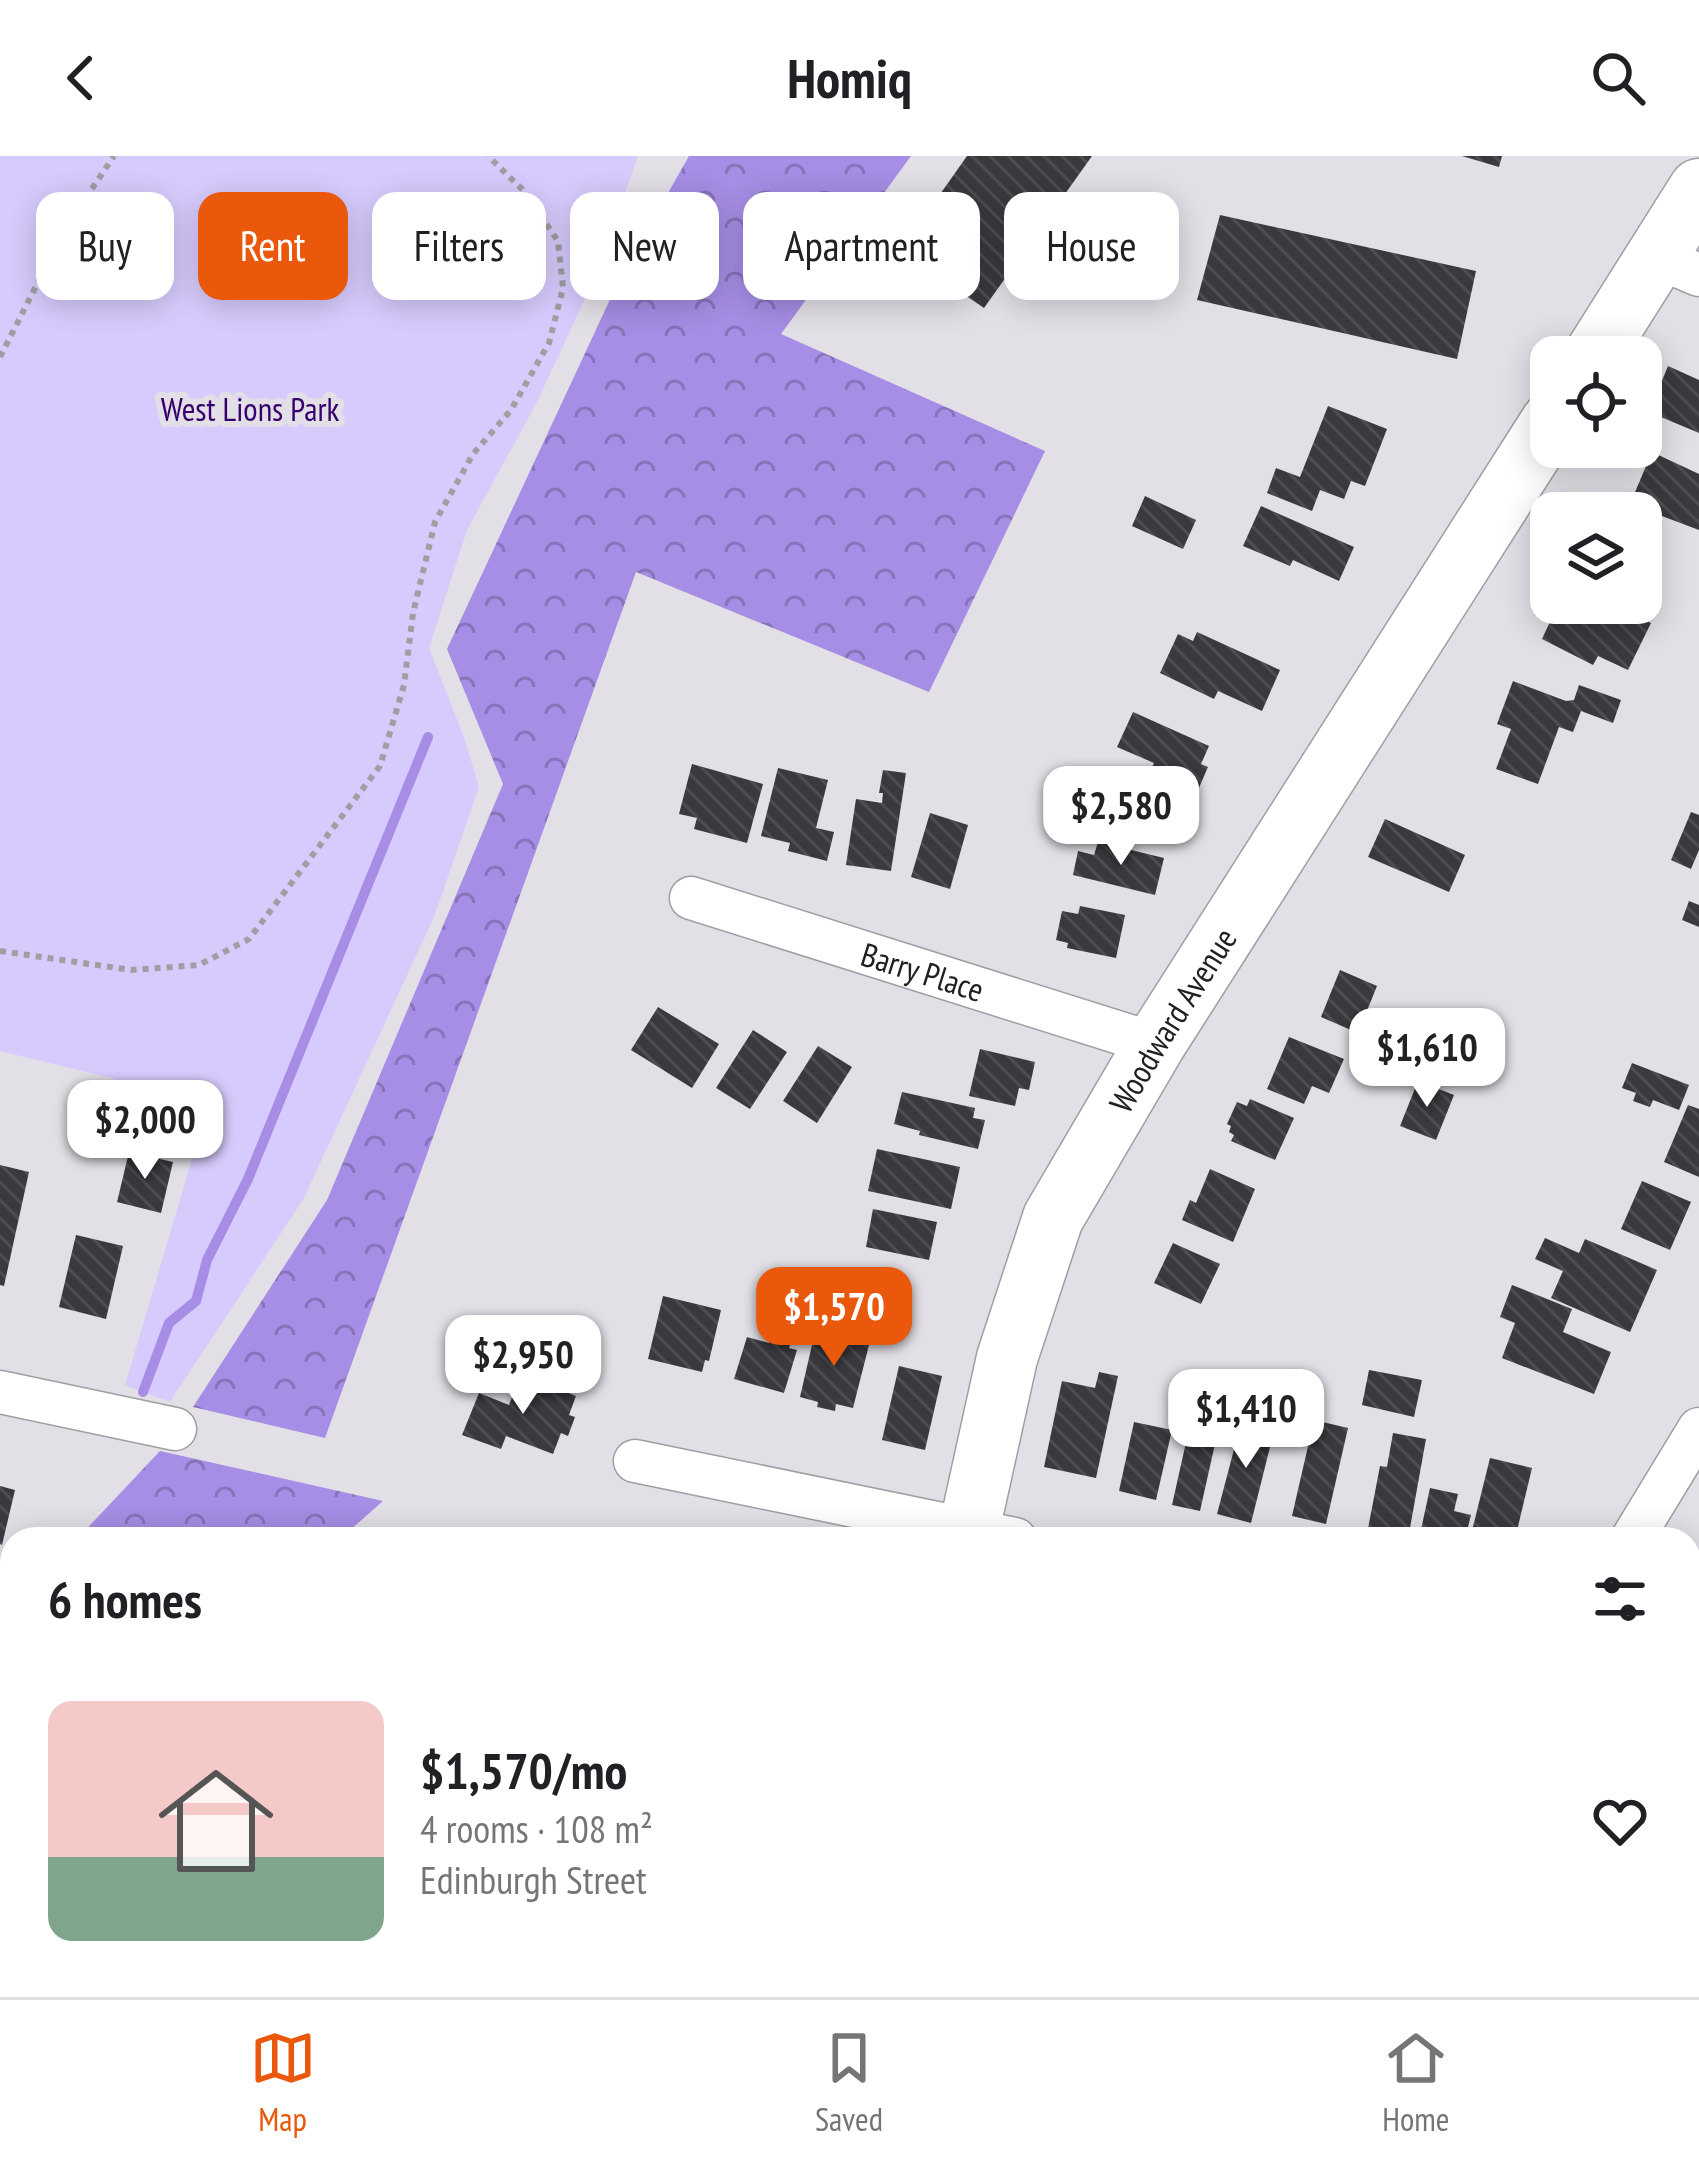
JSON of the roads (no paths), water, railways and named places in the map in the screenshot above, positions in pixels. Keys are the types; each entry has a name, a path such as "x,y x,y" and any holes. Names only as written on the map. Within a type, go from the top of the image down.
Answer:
{"street":[{"path":"1613,336 1678,266 1699,189"},
{"name":"Woodward Avenue","path":"985,1527 1007,1358 1053,1218 1156,1044 1530,455"},
{"name":"Barry Place","path":"691,898 1156,1044"},
{"path":"0,1393 175,1429"},
{"path":"1639,1527 1699,1429"},
{"path":"635,1461 942,1527"}],"waterway":[{"path":"143,1392 169,1323 196,1301 207,1260 248,1179 428,737"}],"park label":[{"name":"West Lions Park","path":"250,408"}]}
